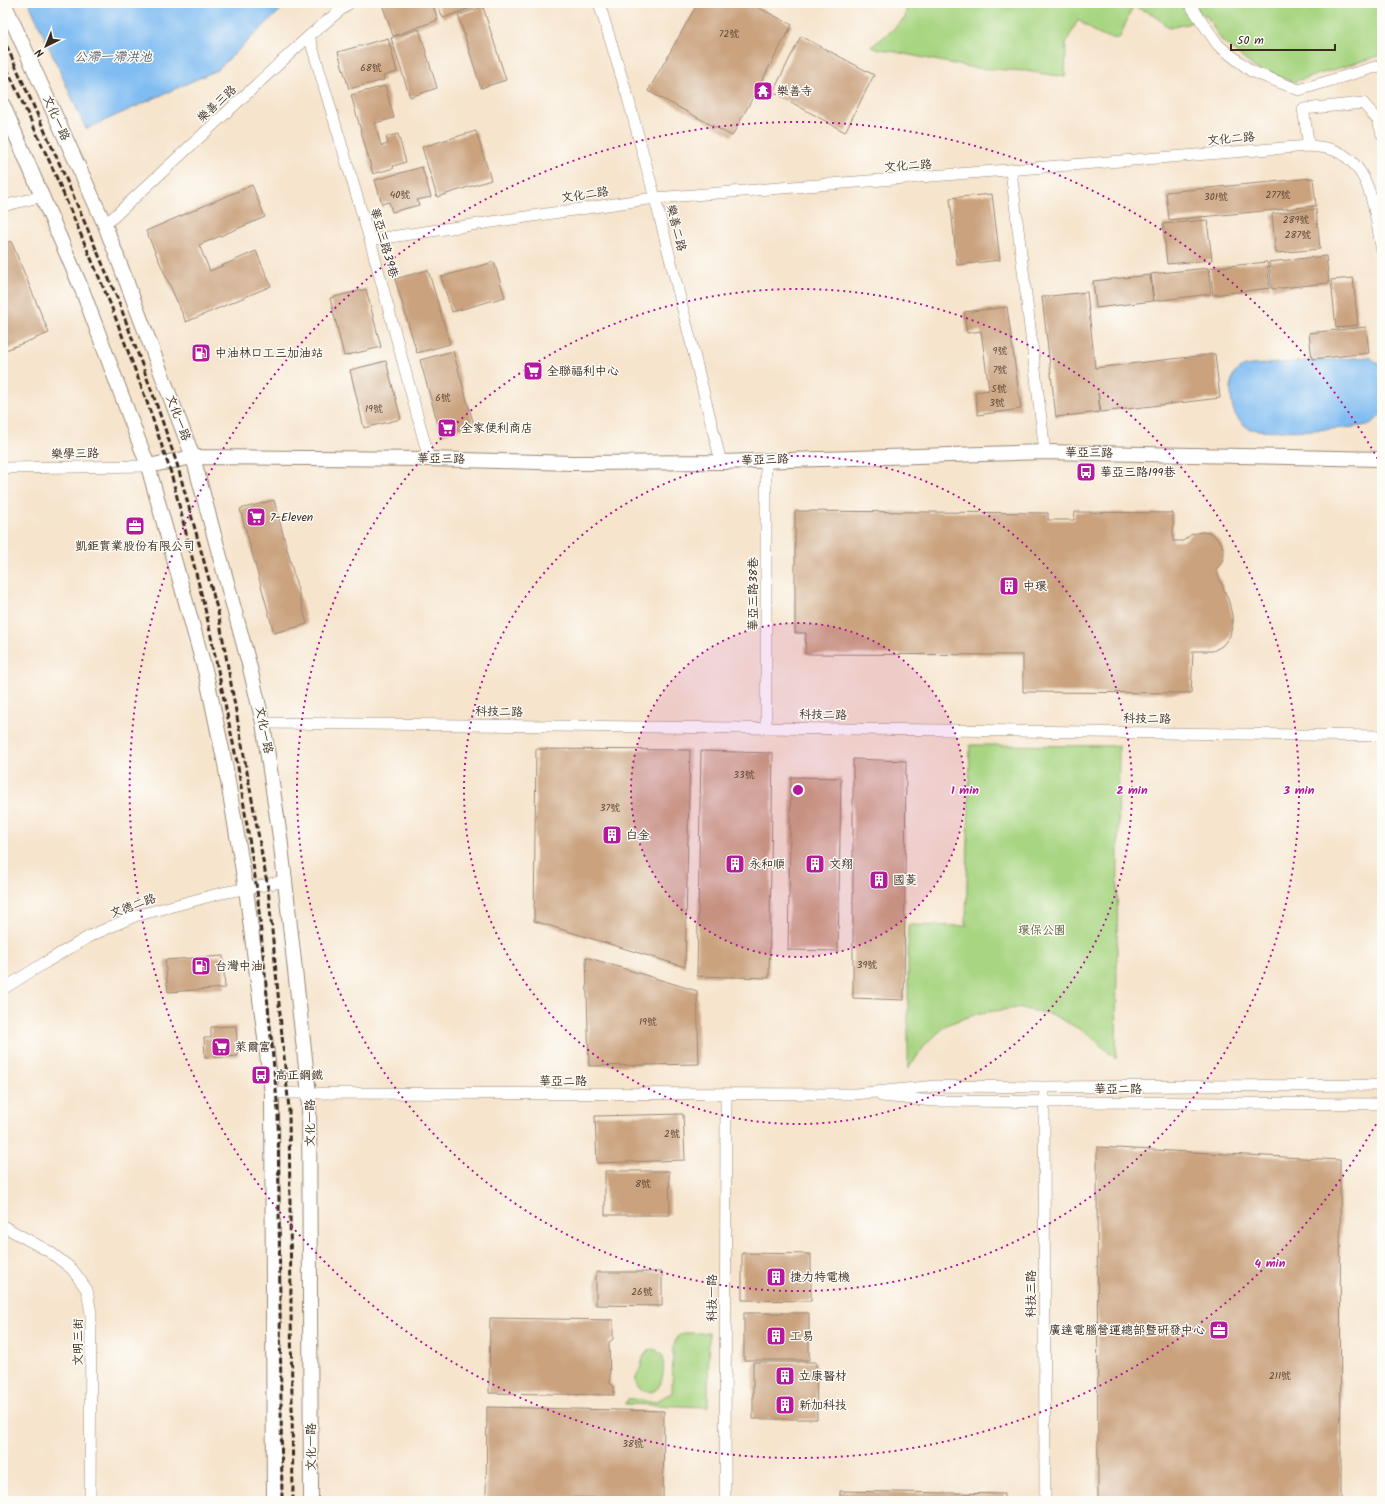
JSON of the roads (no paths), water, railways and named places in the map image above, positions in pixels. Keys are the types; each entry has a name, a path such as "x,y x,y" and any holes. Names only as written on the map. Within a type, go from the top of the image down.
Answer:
{"street":[{"name":"文化一路","path":"4,3 105,225 193,457 249,664 263,723 285,880 309,1094 311,1501"},
{"name":"樂善三路","path":"105,225 309,36 349,3"},
{"name":"樂善二路","path":"599,3 628,98 655,198 721,462"},
{"path":"1189,3 1218,45 1251,71 1299,90 1382,65"},
{"name":"華亞三路39巷","path":"309,36 370,240 429,459"},
{"path":"1309,146 1303,109 1363,103 1378,120 1382,134"},
{"path":"3,106 83,292 148,466 206,674 225,764 246,889 272,1094 274,1501"},
{"name":"文化二路","path":"370,240 655,198 1011,171 1309,146 1337,151 1353,163 1364,178 1370,192 1382,251"},
{"path":"1011,171 1045,452"},
{"path":"3,206 42,196"},
{"name":"華亞三路","path":"148,466 193,457 429,459 572,463 721,462 1045,452 1382,459"},
{"name":"華亞三路38巷","path":"766,460 766,728"},
{"name":"樂學三路","path":"3,468 148,466"},
{"name":"科技二路","path":"263,723 1382,736"},
{"name":"文德二路","path":"3,989 90,936 135,916 222,893 285,880"},
{"name":"華亞二路","path":"272,1094 855,1094 936,1086 1044,1087 1382,1085"},
{"name":"科技三路","path":"1044,1087 1045,1501"},
{"name":"科技一路","path":"724,1501 726,1094"},
{"name":"華亞二路","path":"855,1094 934,1102 1382,1104"},
{"name":"文明三街","path":"3,1226 50,1252 72,1269 87,1290 91,1314 90,1501"}],"water":[{"name":"公滯一滯洪池","path":"29,3 288,3 217,70 86,129"},
{"path":"1369,357 1382,366 1382,414 1376,420 1367,425 1358,427 1287,431 1256,430 1248,428 1235,414 1231,399 1231,382 1235,373 1243,367 1251,365"}],"railway":[{"path":"3,38 118,300 177,464 218,612 268,888 289,1109 293,1501"},
{"path":"3,60 52,167 110,303 147,402 171,473 207,617 238,767 257,890 278,1111 282,1501"}],"place":[{"name":"樂善寺","path":"763,91"},
{"name":"中油林口工三加油站","path":"201,353"},
{"name":"全聯福利中心","path":"533,371"},
{"name":"全家便利商店","path":"447,428"},
{"name":"華亞三路199巷","path":"1086,472"},
{"name":"7-Eleven","path":"256,517"},
{"name":"凱鉅實業股份有限公司","path":"135,526"},
{"name":"中環","path":"1009,586"},
{"name":"白金","path":"612,835"},
{"name":"永和順","path":"735,864"},
{"name":"文翔","path":"815,864"},
{"name":"國菱","path":"879,880"},
{"name":"台灣中油","path":"201,966"},
{"name":"萊爾富","path":"221,1047"},
{"name":"高正鋼鐵","path":"261,1075"},
{"name":"捷力特電機","path":"776,1277"},
{"name":"廣達電腦營運總部暨研發中心","path":"1219,1330"},
{"name":"工易","path":"776,1336"},
{"name":"立康醫材","path":"785,1376"},
{"name":"新加科技","path":"785,1405"}],"park label":[{"name":"環保公園","path":"1042,930"}]}
